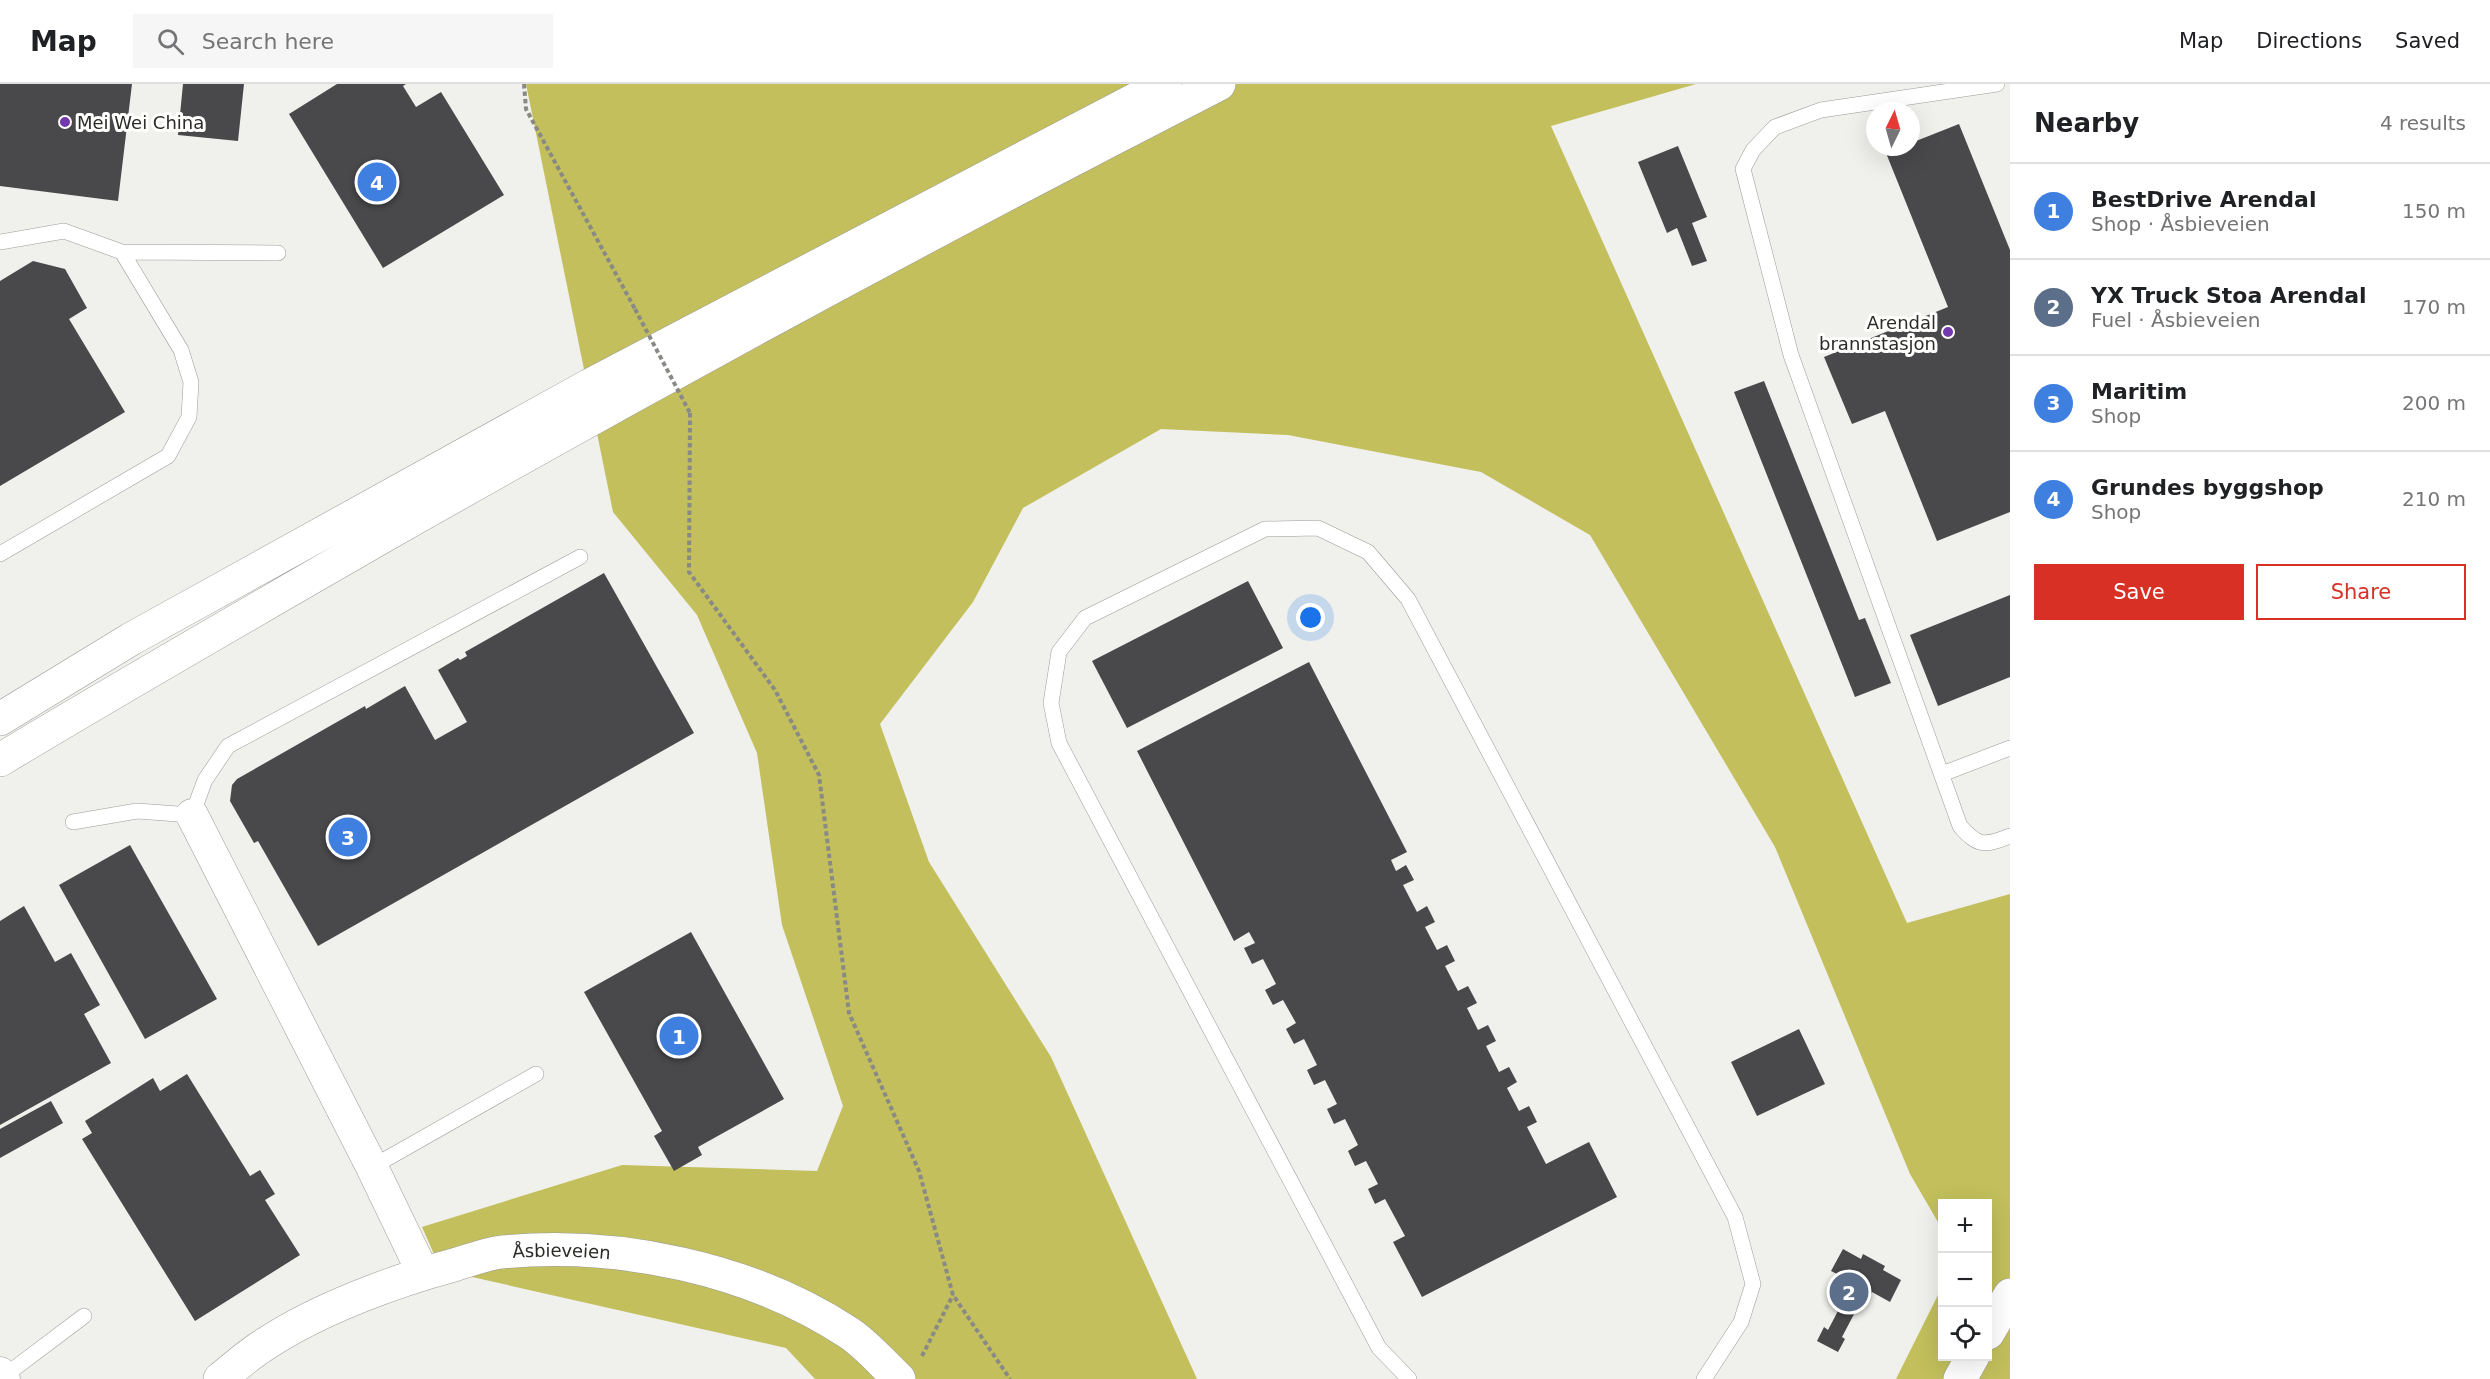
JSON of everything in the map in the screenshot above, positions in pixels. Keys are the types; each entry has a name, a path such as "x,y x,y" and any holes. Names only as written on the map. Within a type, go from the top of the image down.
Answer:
{"main road":[{"path":"0,719 131,639 590,386 1165,84"},
{"path":"0,760 131,680 597,415 1054,169 1219,84"},
{"name":"Åsbieveien","path":"220,1379 267,1343 340,1304 423,1273 500,1252 580,1249 656,1258 716,1272 783,1298 910,1369"},
{"path":"1992,1326 2010,1295"},
{"path":"1960,1379 1970,1361"}],"street":[{"path":"192,815 372,1167 423,1273"}],"lane":[{"path":"1997,84 1821,110 1775,127 1753,150 1743,169 1791,355 1960,826 1970,838 1981,844 2010,836"},
{"path":"0,242 64,231 122,252 278,253"},
{"path":"0,555 168,456 189,417 191,382 181,350 122,252"},
{"path":"1409,1379 1379,1348 1059,743 1051,703 1059,652 1085,618 1265,529 1318,528 1368,552 1408,599 1735,1218 1753,1284 1741,1322 1704,1379"},
{"path":"74,822 137,812 192,815 205,780 228,746 580,557"},
{"path":"1942,774 2010,748"},
{"path":"372,1167 537,1074"},
{"path":"2,1376 84,1316"}],"path":[{"path":"524,84 526,109 690,413 689,572 774,690 819,775 849,1013 920,1171 953,1295 1010,1379"},
{"path":"910,1369 953,1295"}],"shaded area":[{"path":"526,84 1696,84 1551,126 1907,923 2010,894 2010,1379 1896,1379 1938,1295 1938,1361 1992,1361 1992,1199 1938,1199 1938,1222 1910,1174 1775,847 1590,535 1481,472 1288,435 1161,429 1023,508 973,602 880,724 929,862 1051,1057 1197,1379 815,1379 786,1348 441,1270 422,1227 622,1165 817,1171 843,1106 782,925 757,753 697,615 613,512"}],"building":[{"path":"0,84 132,84 118,201 0,186"},
{"path":"183,84 244,84 238,141 178,135"},
{"path":"337,84 406,84 403,86 416,107 441,92 504,195 383,268 289,114"},
{"name":"Arendal brannstasjon","path":"1959,124 2010,250 2010,512 1937,541 1885,411 1852,424 1824,357 1948,307 1887,156 1920,156 1920,139"},
{"path":"1678,146 1707,217 1692,223 1707,261 1692,266 1677,228 1667,233 1638,162"},
{"path":"33,261 65,269 87,308 69,319 125,412 0,486 0,281"},
{"path":"1764,381 1859,620 1865,618 1891,683 1855,697 1734,392"},
{"path":"604,573 694,733 318,946 258,841 254,843 230,801 232,785 237,779 365,706 366,709 405,686 435,740 467,722 438,670 458,658 460,660 467,656 465,652"},
{"path":"1248,581 1283,648 1127,728 1092,661"},
{"path":"2010,595 2010,677 1938,706 1910,635"},
{"path":"1309,662 1407,852 1391,860 1396,871 1406,865 1414,880 1403,885 1417,912 1427,906 1435,922 1425,927 1437,950 1447,945 1455,961 1445,966 1458,991 1468,986 1477,1003 1467,1008 1478,1030 1488,1025 1496,1041 1486,1046 1499,1072 1509,1067 1517,1082 1507,1088 1519,1111 1529,1106 1537,1122 1527,1127 1546,1164 1589,1142 1617,1197 1422,1297 1393,1242 1405,1236 1385,1199 1375,1204 1368,1189 1378,1184 1366,1161 1355,1166 1348,1151 1358,1145 1345,1119 1334,1124 1327,1109 1337,1104 1325,1080 1314,1085 1307,1070 1317,1065 1304,1039 1294,1044 1286,1029 1296,1023 1283,1000 1273,1005 1265,990 1276,984 1263,959 1252,964 1244,948 1255,943 1249,932 1234,941 1137,751"},
{"path":"130,845 217,999 145,1039 59,885"},
{"path":"24,906 55,962 71,953 100,1005 84,1014 111,1063 0,1125 0,921"},
{"path":"691,932 784,1099 698,1147 702,1155 674,1171 654,1136 662,1131 584,992"},
{"path":"1799,1029 1825,1084 1757,1116 1731,1062"},
{"path":"187,1074 250,1176 260,1170 275,1194 265,1200 300,1255 195,1321 82,1139 92,1133 85,1121 153,1078 160,1091"},
{"path":"51,1101 63,1123 0,1158 0,1129"},
{"path":"1843,1249 1861,1259 1863,1254 1885,1266 1883,1270 1901,1280 1890,1302 1872,1292 1868,1300 1863,1297 1842,1337 1845,1339 1838,1352 1817,1341 1824,1327 1828,1330 1849,1290 1845,1288 1849,1280 1831,1271"}],"place":[{"name":"Mei Wei China","path":"65,122"},
{"name":"Grundes byggshop","path":"377,182"},
{"name":"Arendal brannstasjon","path":"1948,332"},
{"name":"Maritim","path":"348,837"},
{"name":"BestDrive Arendal","path":"679,1036"},
{"name":"YX Truck Stoa Arendal","path":"1849,1292"}]}
